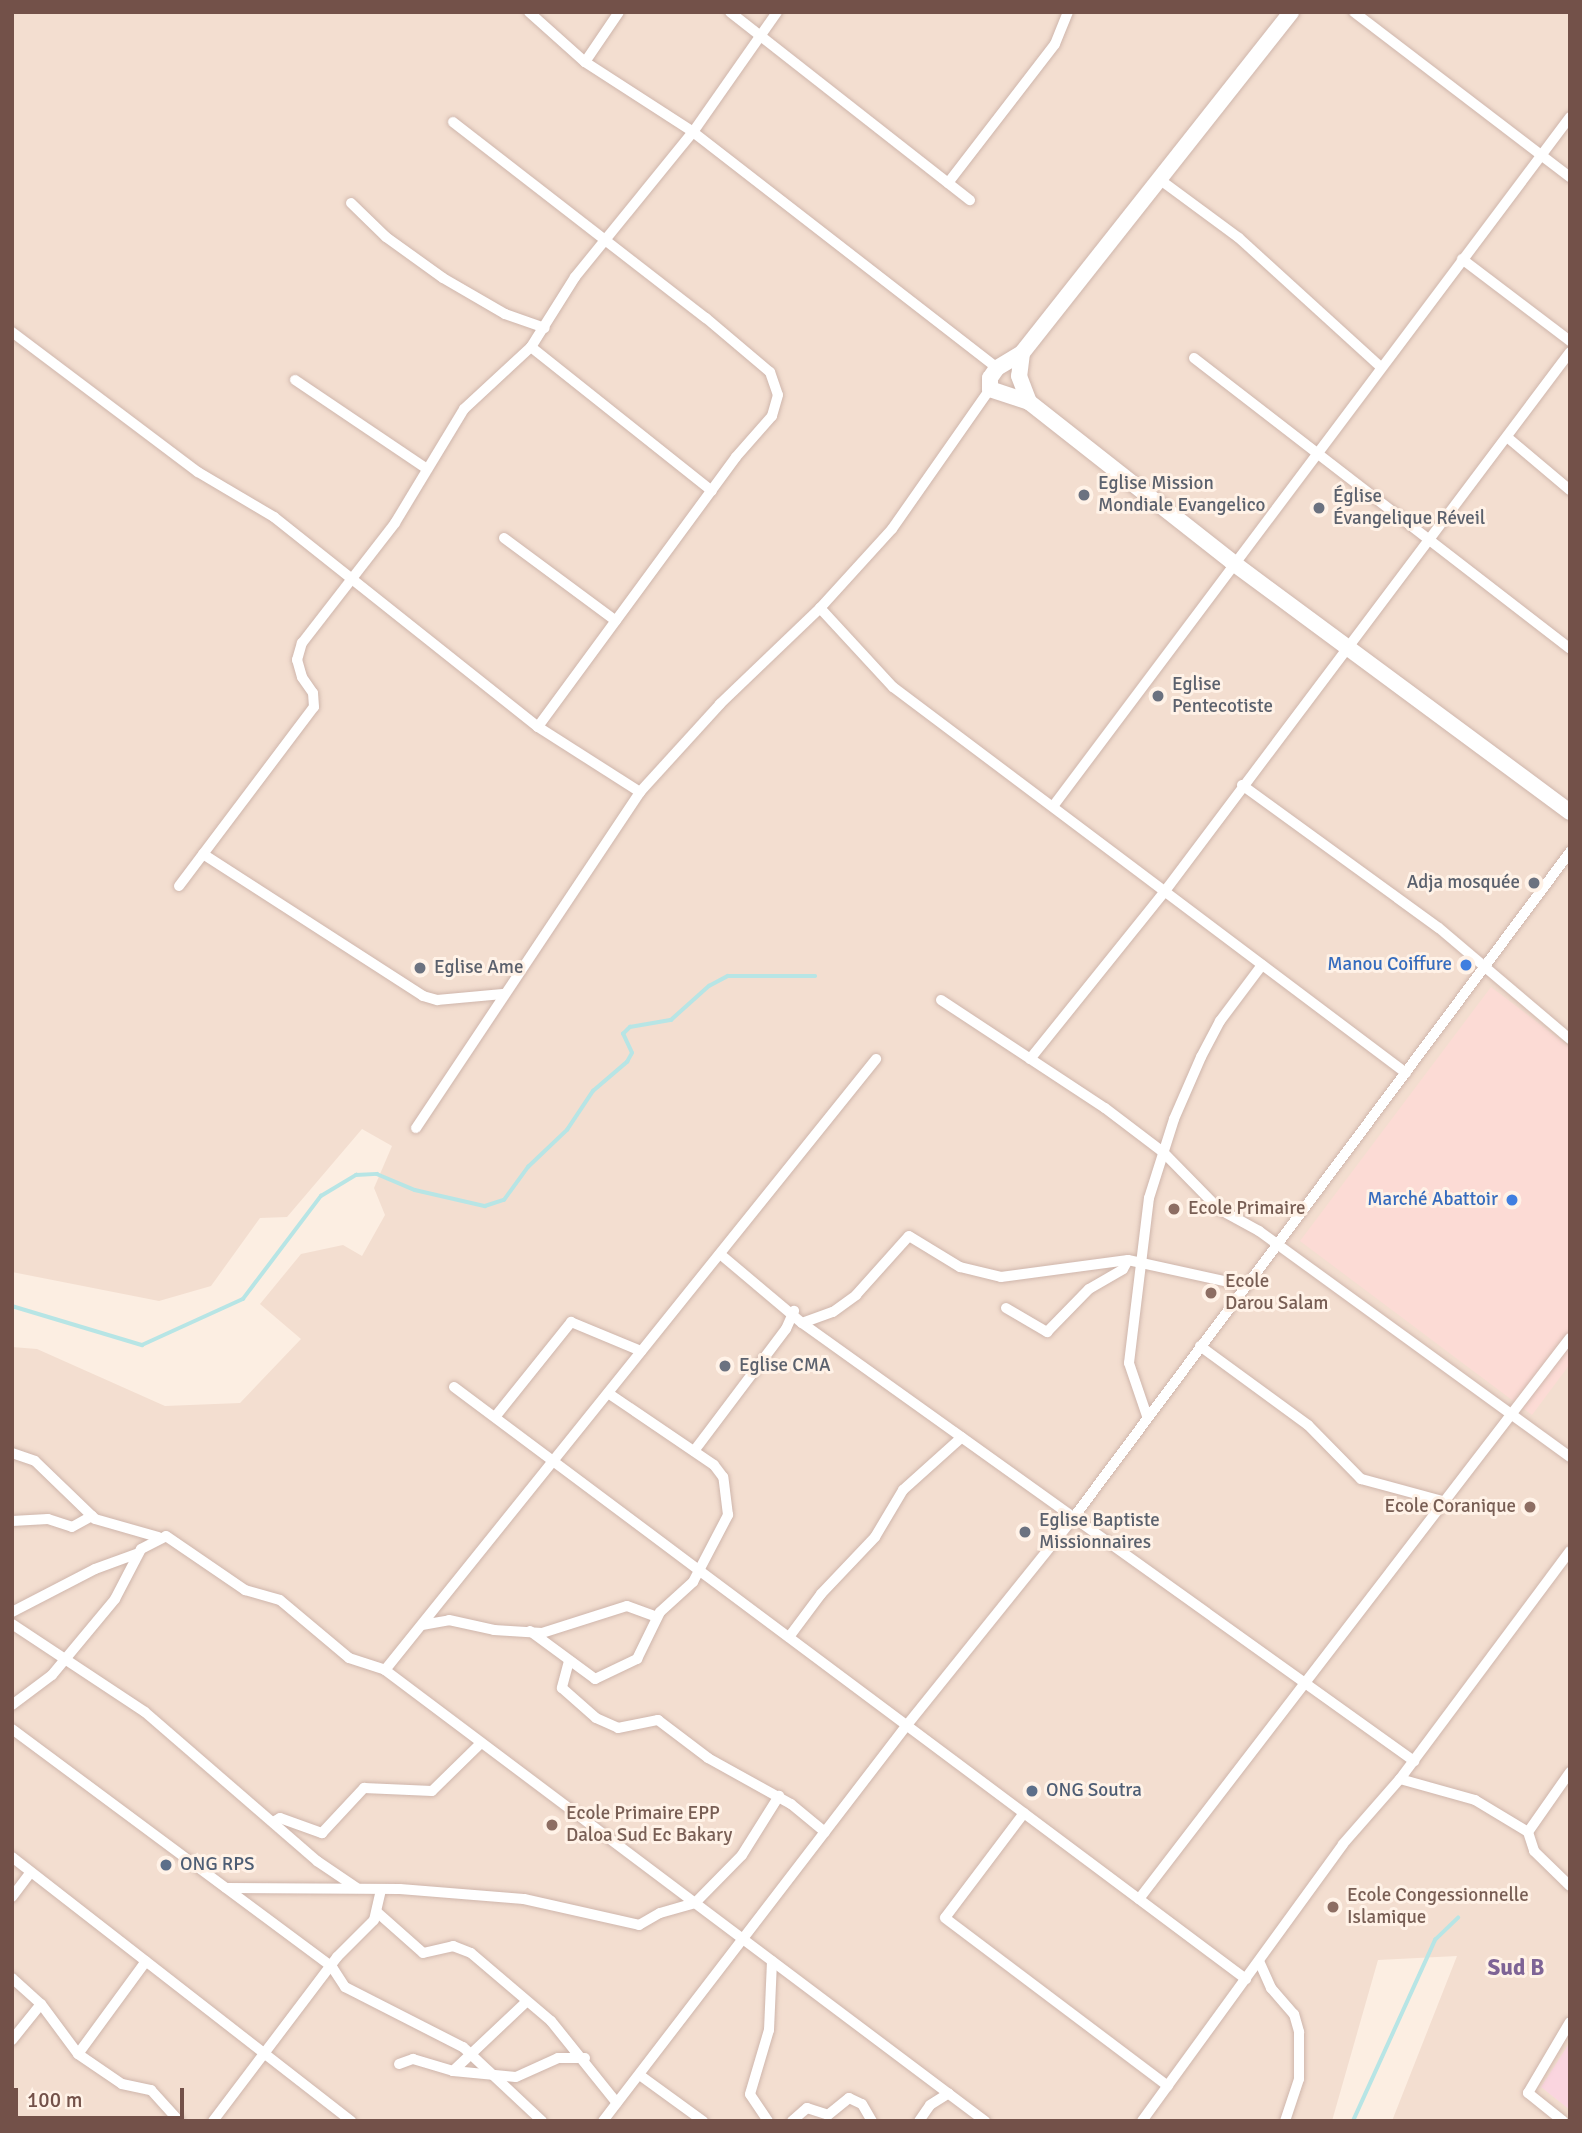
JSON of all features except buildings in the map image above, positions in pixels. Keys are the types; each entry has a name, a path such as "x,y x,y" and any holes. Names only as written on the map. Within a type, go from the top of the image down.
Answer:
{"street":[{"path":"529,12 585,62 693,132 997,368"},
{"path":"585,62 619,12"},
{"path":"730,12 970,200"},
{"path":"179,886 314,707 313,693 302,677 297,660 302,643 347,580 387,534 464,409 531,347 575,277 693,132 777,12"},
{"path":"948,183 1055,44 1068,12"},
{"path":"416,1128 640,792 720,704 820,608 892,529 990,389 997,368 1022,353 1291,12"},
{"path":"1354,12 1570,177"},
{"path":"1054,805 1232,562 1570,117"},
{"path":"453,122 706,318 770,372 778,395 772,416 712,491 538,727"},
{"path":"1159,179 1240,238 1381,367"},
{"path":"351,202 386,237 443,278 505,314 545,328"},
{"path":"1462,259 1570,341"},
{"path":"12,332 198,472 274,517 347,580 538,727 640,792"},
{"path":"531,347 712,491"},
{"path":"1030,1059 1164,891 1570,352"},
{"path":"1022,353 1019,376 1029,402"},
{"path":"1194,358 1426,542 1570,649"},
{"path":"295,380 427,469"},
{"path":"990,389 1029,402 1232,562 1570,812"},
{"path":"1507,437 1570,491"},
{"path":"505,538 616,621"},
{"path":"820,608 893,687 1054,805 1406,1073"},
{"path":"1242,785 1388,889 1570,1039"},
{"path":"603,2121 641,2076 907,1725 1074,1517 1570,852"},
{"path":"203,854 422,996 437,1000 503,995"},
{"path":"1147,1416 1129,1363 1134,1261 1149,1198 1201,1057 1220,1021 1262,965"},
{"path":"941,999 1164,1153 1219,1209 1513,1412 1570,1457"},
{"path":"385,1670 876,1059"},
{"path":"802,1323 833,1312 856,1295 909,1236 960,1267 1001,1277 1134,1261 1246,1286"},
{"path":"720,1254 793,1311 802,1323 1414,1761"},
{"path":"1006,1308 1042,1332 1052,1330 1089,1289 1134,1261"},
{"path":"694,1451 786,1329 793,1311"},
{"path":"495,1417 571,1322 641,1351"},
{"path":"1139,1899 1570,1338"},
{"path":"1200,1346 1308,1425 1361,1479 1446,1502"},
{"path":"454,1387 1246,1979"},
{"path":"530,1631 569,1661 600,1678 642,1655 657,1617 690,1586 723,1526 728,1504 720,1472 694,1451 608,1393"},
{"path":"789,1637 821,1594 875,1537 903,1490 962,1437"},
{"path":"12,1453 35,1461 58,1479 92,1516 173,1540 210,1562 245,1590 280,1600 349,1658 385,1670 985,2121"},
{"path":"12,1521 48,1519 72,1527 92,1516"},
{"path":"12,1612 95,1569 136,1555 158,1537"},
{"path":"1142,2121 1343,1844 1414,1761 1570,1551"},
{"path":"12,1705 50,1677 114,1599 136,1555"},
{"path":"422,1625 449,1620 494,1630 566,1629 627,1606 657,1617"},
{"path":"12,1624 62,1660 145,1712 273,1822 357,1888"},
{"path":"569,1661 562,1688 596,1718 618,1728 657,1720 708,1758 779,1796 825,1832"},
{"path":"12,1730 331,1967 345,1987 368,1995 470,2054 542,2121"},
{"path":"273,1822 280,1818 322,1833 364,1788 432,1791 481,1742"},
{"path":"1528,1832 1570,1772"},
{"path":"1400,1779 1412,1786 1475,1800 1528,1832 1534,1850 1570,1886"},
{"path":"226,1888 357,1888 524,1899 633,1926 695,1903 742,1855 779,1796"},
{"path":"1024,1813 945,1917 1168,2086"},
{"path":"12,1857 351,2121"},
{"path":"12,1897 31,1872"},
{"path":"213,2121 331,1967 378,1913 381,1890"},
{"path":"378,1913 423,1953 453,1946 471,1953 551,2021 584,2058 617,2103"},
{"path":"78,2053 120,1990 146,1961"},
{"path":"768,2121 750,2094 766,2048 772,1961"},
{"path":"1259,1961 1271,1988 1294,2014 1299,2032 1299,2079 1286,2121"},
{"path":"12,1978 41,2004 78,2053 122,2084 151,2090 179,2121"},
{"path":"453,2071 526,2002"},
{"path":"12,2040 41,2004"},
{"path":"1563,2121 1528,2093 1570,2022"},
{"path":"398,2064 413,2059 453,2071 516,2077 558,2058 584,2058"},
{"path":"641,2076 703,2121"},
{"path":"919,2121 930,2105 948,2093"},
{"path":"792,2121 807,2108 828,2115 849,2098 862,2104 872,2121"}],"shaded area":[{"path":"12,12 1570,12 1570,2121 1392,2121 1457,1956 1378,1960 1332,2121 12,2121 12,1347 37,1349 165,1406 240,1403 301,1339 260,1304 301,1254 343,1245 362,1256 385,1215 374,1188 392,1146 362,1129 287,1217 260,1218 211,1286 159,1301 12,1272"},
{"path":"1491,987 1570,1047 1570,1364 1532,1415 1300,1241"},
{"path":"1570,2042 1570,2110 1541,2087"}],"waterway":[{"path":"12,1306 142,1345 243,1299 321,1196 356,1175 377,1174 415,1190 485,1206 504,1200 528,1167 567,1130 593,1091 627,1062 632,1053 623,1034 630,1027 671,1020 709,986 728,976 815,976"},
{"path":"1353,2121 1435,1940 1458,1918"}],"place":[{"name":"Eglise Mission Mondiale Evangelico","path":"1084,495"},
{"name":"Église Évangelique Réveil","path":"1319,508"},
{"name":"Eglise Pentecotiste","path":"1158,696"},
{"name":"Adja mosquée","path":"1534,883"},
{"name":"Manou Coiffure","path":"1466,965"},
{"name":"Eglise Ame","path":"420,968"},
{"name":"Marché Abattoir","path":"1512,1200"},
{"name":"Ecole Primaire","path":"1174,1209"},
{"name":"Ecole Darou Salam","path":"1211,1293"},
{"name":"Eglise CMA","path":"725,1366"},
{"name":"Ecole Coranique","path":"1530,1507"},
{"name":"Eglise Baptiste Missionnaires","path":"1025,1532"},
{"name":"ONG Soutra","path":"1032,1791"},
{"name":"Ecole Primaire EPP Daloa Sud Ec Bakary","path":"552,1825"},
{"name":"ONG RPS","path":"166,1865"},
{"name":"Ecole Congessionnelle Islamique","path":"1333,1907"}],"district":[{"name":"Sud B","path":"1516,1968"}]}
